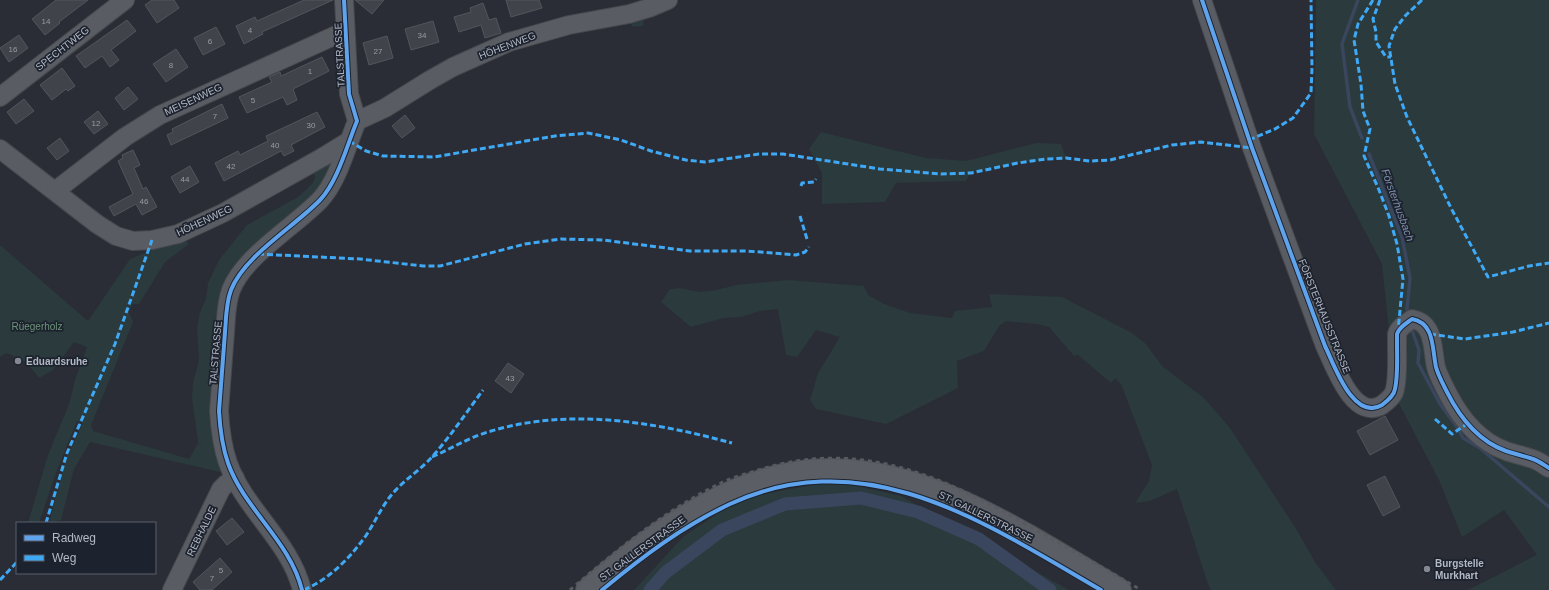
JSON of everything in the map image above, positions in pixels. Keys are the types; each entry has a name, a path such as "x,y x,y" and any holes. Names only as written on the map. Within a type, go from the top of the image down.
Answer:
{"main road":[{"name":"ST. GALLERSTRASSE","path":"587,590 659,534 707,503 756,483 792,473 827,470 869,472 912,482 938,492 966,504 1027,536 1120,590"}],"street":[{"name":"SPECHTWEG","path":"0,97 125,0"},
{"name":"TALSTRASSE","path":"302,590 300,579 282,547 245,495 228,463 224,448 219,411 227,315 231,291 237,279 258,254 321,199 331,184 345,155 357,121 349,94 344,0"},
{"name":"HÖHENWEG","path":"357,121 384,108 453,67 510,42 569,25 629,14 668,0"},
{"name":"FÖRSTERHAUSSTRASSE","path":"1202,0 1252,148 1325,346 1349,394 1359,404 1368,408 1378,407 1388,401 1395,390 1397,333 1404,324 1412,319 1418,320 1424,323 1430,334 1436,368 1447,392 1467,424 1490,443 1506,451 1535,459 1549,468"},
{"name":"MEISENWEG","path":"55,191 125,137 160,115 345,31"},
{"name":"HÖHENWEG","path":"0,150 97,224 116,236 134,241 152,240 178,234 222,213 349,141"},
{"name":"REBHALDE","path":"172,590 221,489 235,478"}],"green space":[{"path":"1316,0 1549,0 1549,590 1468,590 1537,555 1504,510 1462,537 1439,480 1396,398 1382,264 1314,134"},
{"path":"645,12 643,26 633,27 627,17"},
{"path":"821,132 926,158 966,161 1036,143 1061,144 1066,158 1018,163 971,173 966,181 896,183 885,202 822,204 822,173 809,149"},
{"name":"Rüegerholz","path":"341,150 322,186 220,314 211,397 213,445 221,461 220,472 90,442 74,469 61,520 49,522 66,458 83,423 77,421 57,470 39,522 28,522 48,455 69,404 75,380 87,347 74,342 53,370 39,378 21,359 6,353 0,357 0,245 88,321 130,259 182,237 189,244 165,262 139,304 132,304 129,312 133,322 91,425 93,431 189,459 198,443 203,448 198,442 192,399 193,382 199,361 197,326 200,312 206,299 208,283 219,260 247,225 298,197 312,184 315,178 312,167"},
{"path":"788,280 864,286 868,295 884,304 910,313 952,318 955,311 992,307 989,294 1062,297 1132,333 1146,344 1162,366 1204,398 1230,428 1295,527 1315,562 1336,590 1211,590 1177,489 1150,501 1135,503 1149,481 1152,465 1121,384 1115,378 1111,383 1078,355 1074,356 1049,327 1037,324 1006,321 999,326 984,351 957,361 958,388 886,424 816,409 810,400 818,373 840,337 816,330 797,357 786,355 778,309 760,311 741,317 723,318 691,327 661,302 670,289 680,288 700,292 717,290 736,285"},
{"path":"834,481 901,496 1069,590 634,590 684,536 741,498"}],"building":[{"path":"56,0 88,0 59,22 60,23 45,35 32,19"},
{"path":"152,0 174,0 179,8 157,23 145,5"},
{"path":"304,0 333,0 262,32 263,34 244,44 236,26 255,17 257,21"},
{"path":"355,0 384,0 372,14"},
{"path":"506,0 539,0 542,8 511,17"},
{"path":"483,3 489,20 496,18 501,33 485,38 481,25 459,32 454,17 471,12 470,8"},
{"path":"127,20 136,31 111,50 119,60 110,67 102,56 85,68 76,56"},
{"path":"433,21 439,42 411,50 405,29"},
{"path":"216,27 225,44 203,55 194,38"},
{"path":"19,35 28,48 9,62 0,48"},
{"path":"387,36 393,58 369,65 363,43"},
{"path":"176,49 188,67 166,82 153,64"},
{"path":"322,57 329,71 293,89 297,100 287,105 283,97 247,113 239,97 272,82 269,77 280,72 281,76"},
{"path":"62,68 75,86 68,91 66,89 52,100 40,85"},
{"path":"128,87 138,99 124,110 115,98"},
{"path":"24,99 34,111 16,124 7,112"},
{"path":"222,104 228,118 171,145 167,135 173,132 172,129"},
{"path":"98,111 108,124 94,134 84,122"},
{"path":"317,112 325,127 291,145 294,151 284,156 281,151 224,181 215,163 238,151 240,155 268,141 266,136"},
{"path":"405,115 415,128 402,138 392,126"},
{"path":"60,138 69,151 57,160 47,148"},
{"path":"133,150 140,165 134,168 143,189 146,187 157,207 142,215 136,204 114,216 109,207 133,194 118,161 123,158 122,155"},
{"path":"190,166 199,182 180,193 171,177"},
{"path":"508,363 524,374 511,393 495,381"},
{"path":"1385,416 1398,440 1370,455 1357,431"},
{"path":"1385,476 1400,507 1383,516 1367,485"},
{"path":"232,518 244,532 227,545 216,531"},
{"path":"220,558 232,572 212,590 200,590 193,582"}],"waterway":[{"name":"Försterhusbach","path":"1358,0 1342,44 1350,107 1362,138"},
{"name":"Försterhusbach","path":"1369,154 1402,237 1410,278 1407,309"},
{"name":"Försterhusbach","path":"1412,330 1419,350 1418,363 1440,404 1463,438 1480,448 1549,507"},
{"path":"650,590 665,573 722,530 785,504 861,498 918,512 979,539 1050,590"}],"railway":[{"path":"570,590 606,559 644,530 683,504 725,481 755,471 794,461 832,458 868,461 902,468 937,479 1004,512 1141,590"}],"marked path":[{"path":"1249,140 1275,129 1293,118 1311,93 1311,0"},
{"path":"1373,0 1358,24 1354,40 1361,84 1363,111 1370,129 1364,156 1389,216 1397,244 1403,279 1398,331"},
{"path":"1380,0 1373,19 1376,32 1376,42 1386,57 1391,57"},
{"path":"1422,0 1406,15 1395,29 1389,46 1395,84 1407,117 1451,208 1488,277 1529,266 1549,263"},
{"path":"349,141 366,151 383,156 434,157 555,136 588,133 621,140 651,151 686,160 705,162 759,154 783,154 880,169 941,174 971,173 1018,163 1046,159 1066,158 1090,161 1110,160 1172,145 1201,142 1252,148"},
{"path":"801,186 802,183 814,182 816,179"},
{"path":"800,216 807,239"},
{"path":"258,254 360,259 423,266 440,266 525,244 561,239 603,240 690,251 747,251 796,255 805,252 809,247"},
{"path":"46,522 67,453 115,344 152,240"},
{"path":"1430,334 1465,339 1513,332 1549,323"},
{"path":"304,590 322,580 338,568 352,553 365,537 389,498 438,450 483,390"},
{"path":"432,457 479,435 510,426 542,421 574,419 638,423 670,428 732,443"},
{"path":"1435,419 1452,434 1467,424"},
{"path":"0,580 16,563"}],"cycle path":[{"path":"302,590 296,572 288,556 235,480 224,450 219,411 226,311 231,290 237,277 258,254 320,200 332,183 342,162 357,121 349,94 344,0"},
{"path":"1202,0 1252,148 1325,346 1346,389 1354,399 1362,405 1372,408 1382,405 1388,400 1393,394 1396,384 1397,334 1401,327 1412,319 1419,321 1429,331 1433,345 1436,367 1442,383 1452,402 1471,428 1478,435 1496,447 1535,460 1549,468"},
{"path":"602,590 679,532 730,504 781,487 829,481 877,486 923,498 969,517 1013,539 1101,590"}],"place":[{"name":"Eduardsruhe","path":"18,361"},
{"name":"Burgstelle Murkhart","path":"1427,569"}]}
